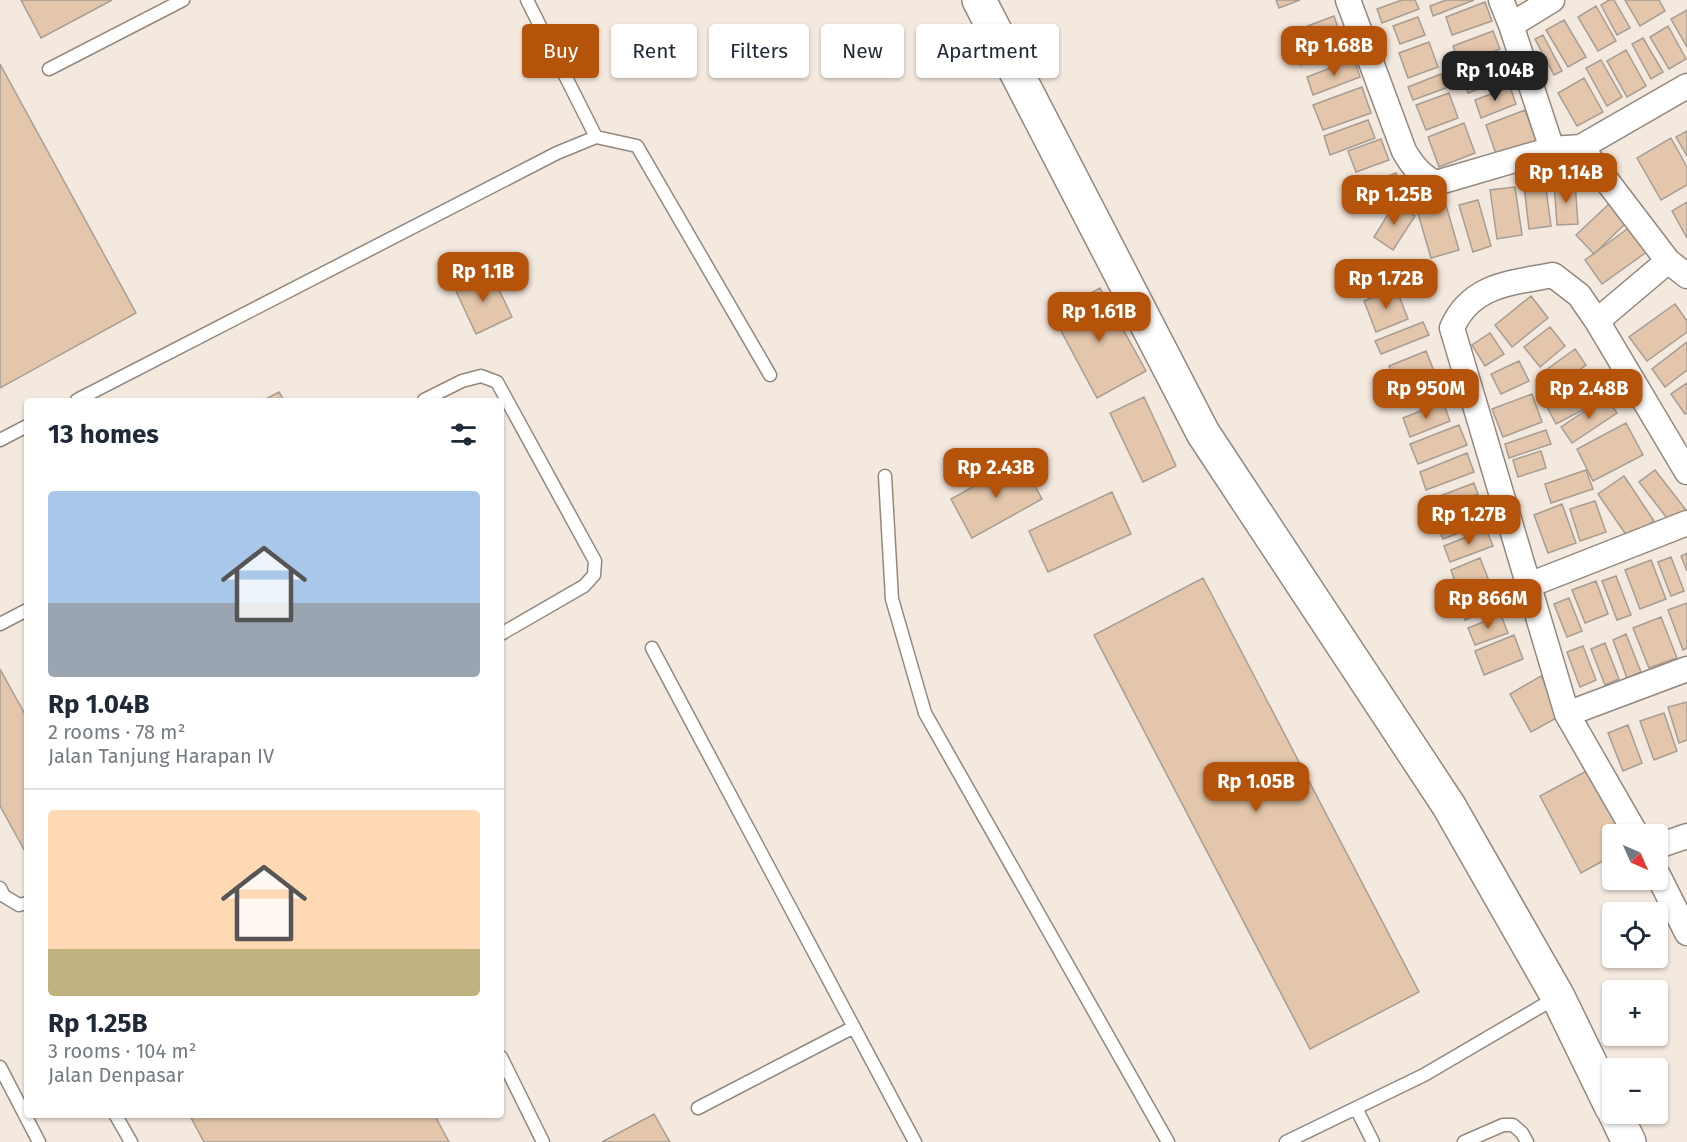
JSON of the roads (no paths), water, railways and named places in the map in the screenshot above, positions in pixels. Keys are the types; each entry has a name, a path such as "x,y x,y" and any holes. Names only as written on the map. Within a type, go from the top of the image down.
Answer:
{"main road":[{"path":"979,0 1203,433 1449,806 1558,997 1602,1087"},
{"path":"1620,1124 1629,1142"}],"street":[{"path":"1348,0 1404,151 1411,163 1429,180 1436,183 1552,149 1581,147 1687,86"},
{"path":"1501,0 1552,149"},
{"path":"1511,25 1552,0"},
{"path":"1581,147 1668,261 1687,276"},
{"path":"1597,321 1668,261"},
{"path":"1630,824 1567,714 1452,328 1458,314 1466,305 1491,287 1553,275 1579,295 1597,321 1687,472"},
{"path":"1529,585 1687,523"},
{"path":"1567,714 1687,669"},
{"path":"1668,843 1687,836"},
{"path":"1666,890 1687,933"}],"lane":[{"path":"48,69 183,0"},
{"path":"527,0 596,137"},
{"path":"81,398 557,153 596,137 637,146 770,375"},
{"path":"428,398 462,381 481,376 497,382 595,561 594,575 584,586 504,632"},
{"path":"0,440 24,428"},
{"path":"885,476 892,599 925,713 1168,1142"},
{"path":"0,624 24,612"},
{"path":"652,648 915,1142"},
{"path":"0,888 4,896 19,905 24,904"},
{"path":"1286,1142 1424,1075 1558,997"},
{"path":"698,1108 854,1027"},
{"path":"504,1063 543,1142"},
{"path":"0,1067 24,1113"},
{"path":"1356,1108 1373,1142"},
{"path":"27,1118 39,1142"},
{"path":"117,1118 131,1142"},
{"path":"1464,1142 1503,1125 1513,1125 1522,1133 1527,1142"}]}
